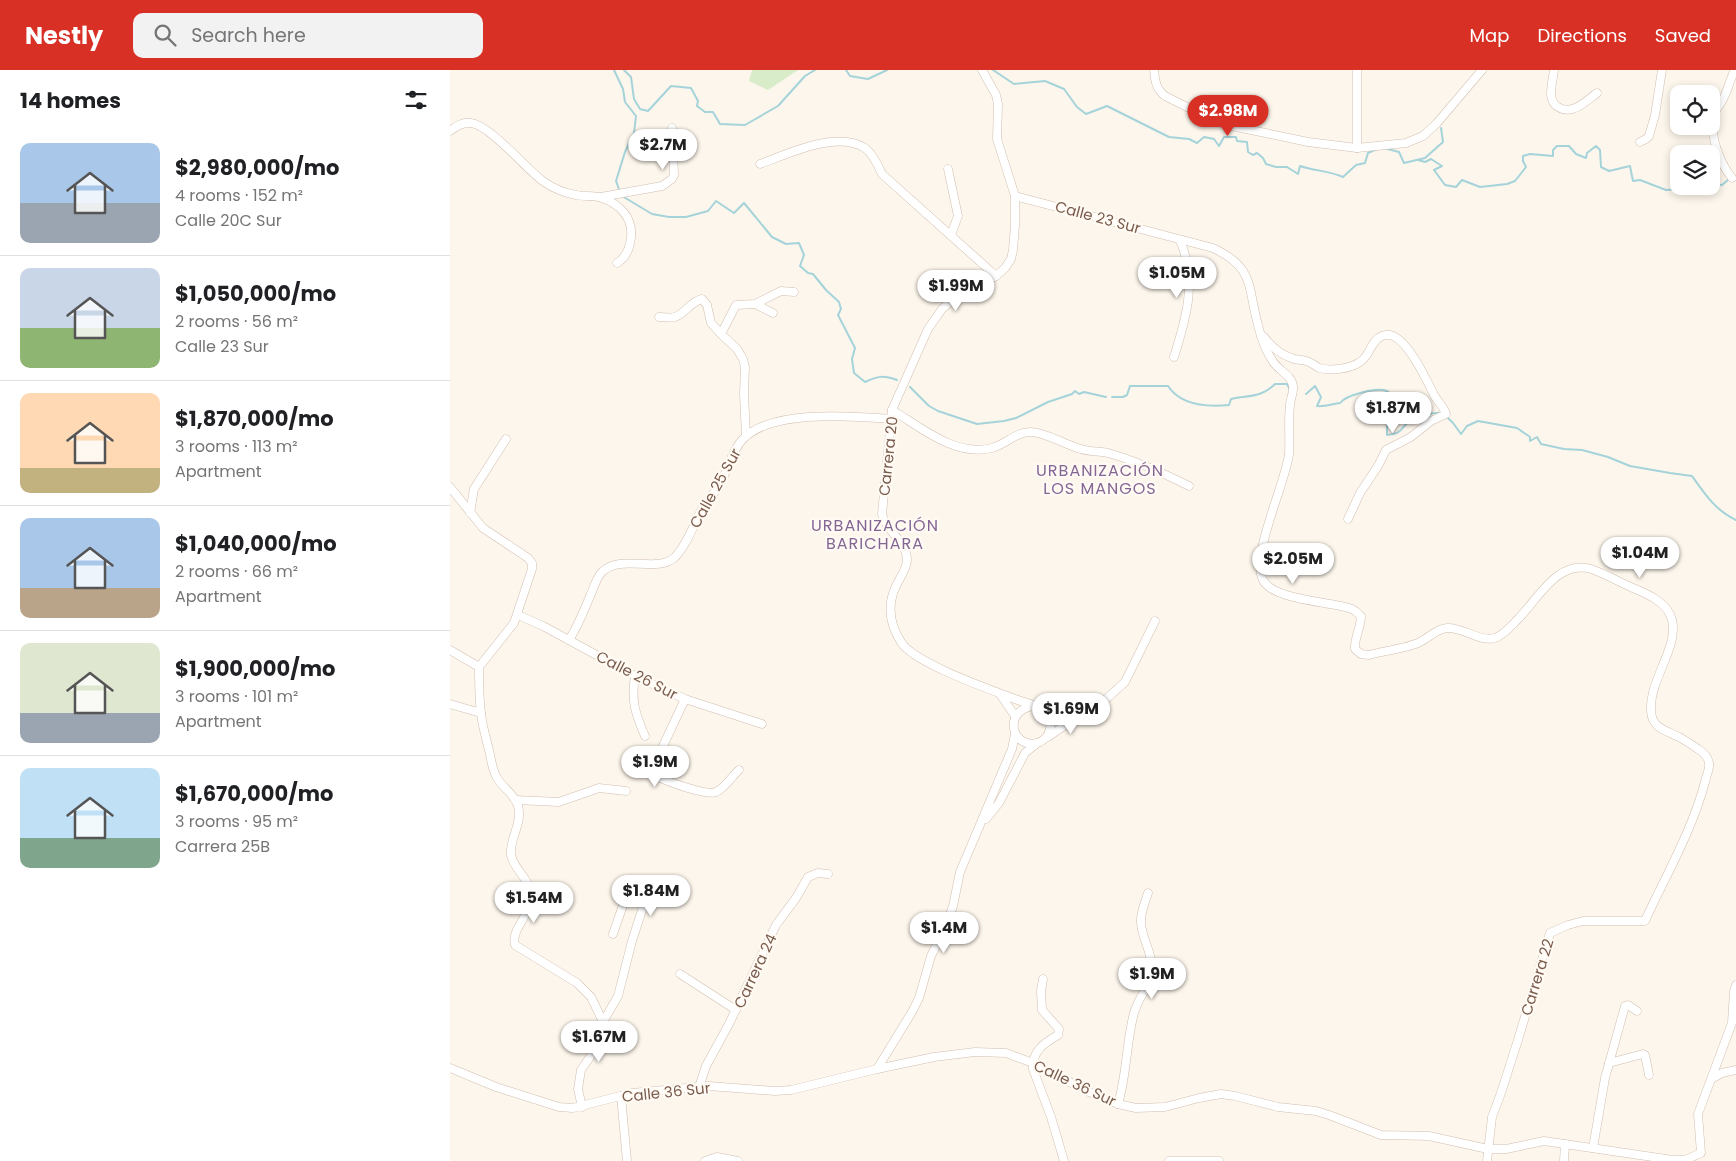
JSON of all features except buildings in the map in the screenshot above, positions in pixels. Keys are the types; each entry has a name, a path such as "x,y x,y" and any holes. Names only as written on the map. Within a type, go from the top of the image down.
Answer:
{"street":[{"name":"Carrera 20","path":"982,70 996,96 998,104 997,139 1015,196 1016,215 1013,250 1005,268 996,276 950,302 936,317 924,336 892,410 882,514 887,527 903,547 907,560 890,603 890,617 902,643 912,654 1000,694 1033,706"},
{"path":"1154,70 1155,84 1164,96 1211,119 1227,125 1308,142 1357,148 1406,143 1423,136 1437,123 1482,70"},
{"path":"1357,70 1357,148"},
{"path":"1554,70 1551,96 1555,105 1561,109 1568,111 1576,108 1597,93"},
{"path":"1640,142 1646,139 1652,128 1662,70"},
{"path":"1732,178 1715,144 1713,126 1716,109 1724,98 1735,70"},
{"path":"450,131 457,125 472,122 482,127 550,186 576,195 601,197 662,186 672,179 674,175 672,128"},
{"path":"760,164 829,142 865,148 871,154 882,174 996,276"},
{"path":"948,169 958,216 951,235"},
{"name":"Calle 23 Sur","path":"1015,196 1213,248 1238,263 1247,276 1260,331 1272,359 1288,377 1293,388 1289,414 1289,455 1264,538 1261,559 1262,579 1267,585 1298,598 1352,609 1361,616 1361,625 1354,642 1355,649 1361,654 1369,654 1420,642 1437,630 1448,628 1480,637 1496,638 1513,624 1557,574 1573,568 1590,569 1638,590 1662,605 1672,617 1671,643 1653,688 1650,703 1652,720 1659,728 1700,749 1708,759 1709,765"},
{"path":"601,197 623,211 631,226 628,251 623,259 617,263"},
{"path":"1174,357 1186,315 1190,284 1187,262 1180,240"},
{"path":"721,334 734,306 739,304 755,304 782,291 794,292"},
{"path":"659,317 674,317 682,313 697,300 702,299 708,305 712,323 737,349 743,359 745,367 746,436"},
{"path":"755,304 773,313"},
{"path":"1260,331 1276,350 1285,356 1329,370 1362,362 1377,340 1382,336 1395,337 1408,348 1445,410 1446,414 1431,421 1411,437 1386,450 1360,493 1348,519"},
{"path":"892,410 944,441 963,448 975,450 993,448 1020,433 1032,432 1082,450 1105,452 1149,466 1190,486"},
{"name":"Calle 25 Sur","path":"569,640 576,630 596,582 604,570 615,565 666,562 674,558 719,486 736,448 746,436 767,425 800,418 845,416 891,419"},
{"path":"470,513 474,489 506,439"},
{"path":"450,488 483,528 532,562 532,569 514,623 479,667 481,712 492,767 496,776 515,800 519,813 511,854 532,895 530,905 515,934 515,945 577,983 591,997 603,1022 603,1031 599,1044 585,1062 579,1079 578,1089 582,1107"},
{"name":"Calle 26 Sur","path":"518,615 543,626 635,676 685,699 762,724"},
{"path":"982,824 999,803 1025,753 1082,712 1104,701 1125,682 1155,621"},
{"path":"450,650 479,667"},
{"path":"635,676 632,692 633,706 645,736"},
{"path":"1000,694 1015,716"},
{"path":"685,699 656,761 654,772 656,776 701,791 713,793 720,789 739,770"},
{"path":"450,704 481,712"},
{"path":"877,1069 919,998 931,956 946,926 953,906 960,872 982,824 990,799 1012,749 1015,734 1015,716 1026,707 1033,706 1067,713 1082,712"},
{"path":"1043,709 1051,723 1050,731 1046,738"},
{"path":"1015,734 1024,742 1037,743"},
{"name":"Carrera 22","path":"1488,1161 1492,1117 1550,933 1583,921 1645,921 1680,851 1701,797 1709,765"},
{"path":"515,800 559,802 566,801 592,789 607,788 626,791"},
{"name":"Carrera 24","path":"699,1087 706,1066 736,1010 776,925 796,898 808,877 813,874 828,874"},
{"path":"603,1022 618,996 644,904 643,894 640,890 634,888 628,891 613,934"},
{"path":"1118,1104 1126,1071 1134,1011 1152,974 1150,950 1143,936 1140,920 1148,893"},
{"path":"680,974 736,1010"},
{"path":"1043,979 1041,991 1042,1010 1059,1029 1058,1035 1039,1048 1032,1063 1034,1076 1051,1117 1064,1161"},
{"path":"1713,1078 1732,1023 1736,985"},
{"path":"1593,1148 1609,1063 1625,1006 1628,1005 1637,1011"},
{"name":"Calle 36 Sur","path":"450,1068 496,1088 567,1108 582,1107 632,1093 699,1087 724,1086 775,1091 791,1090 934,1057 992,1052 1006,1053 1032,1063 1088,1092 1118,1104 1136,1108 1179,1104 1221,1094 1278,1107 1316,1111 1382,1134 1429,1136 1488,1150 1506,1150 1544,1141 1673,1160 1685,1160 1701,1153 1698,1114 1713,1078"},
{"path":"1609,1063 1642,1054 1645,1055 1649,1075"},
{"path":"1713,1078 1722,1073 1736,1070"},
{"path":"620,1096 627,1161"},
{"path":"1564,1161 1565,1144"},
{"path":"705,1161 717,1157 738,1161"},
{"path":"1169,1161 1219,1161"}],"green space":[{"path":"752,70 798,70 768,90 749,81"}],"waterway":[{"path":"614,70 623,89 625,102 636,116 634,133 625,152 616,181 620,192"},
{"path":"624,70 631,77 634,99 640,109 648,111 671,86 691,88 698,101 697,106 705,112 713,112 720,124 745,125 778,106 805,76 815,70"},
{"path":"846,70 850,76 868,79 887,70"},
{"path":"993,70 1014,84 1045,81 1064,89 1077,107 1086,114 1107,106 1169,137 1189,139 1197,143 1204,137 1214,139 1219,146 1224,137 1236,137 1237,141 1247,142 1248,152 1253,155 1257,153 1266,164 1276,167 1287,167 1298,174 1300,166 1343,177 1356,165 1365,163 1368,153 1377,149"},
{"path":"1384,148 1399,152 1404,163 1425,158 1443,142 1441,128"},
{"path":"1418,160 1425,162 1431,159 1442,166 1434,170 1445,185 1456,187 1462,180 1480,187 1507,184 1515,181 1526,167 1523,156 1530,154 1553,156 1553,150 1557,146 1569,146 1576,154 1586,158 1587,153 1596,146 1600,150 1601,167 1609,171 1630,166 1633,181 1640,180 1666,190 1670,190"},
{"path":"1720,185 1729,179"},
{"path":"622,196 652,214 669,217 686,217 708,211 716,201 734,213 744,203 772,237 786,244 799,243 804,255 800,266 808,273 813,274 839,302 841,309 838,315 855,348 852,359 854,373 865,382 881,377 897,380"},
{"path":"1112,397 1127,395 1130,386 1168,386 1173,393 1187,401 1196,404 1221,406 1229,405 1231,399 1265,392 1275,384 1287,384 1290,390"},
{"path":"1306,394 1315,386 1321,397 1317,406 1325,406 1340,403 1348,397 1362,392 1387,391 1396,400 1395,402 1401,403 1387,426 1387,435 1397,433 1407,423 1419,417 1443,413"},
{"path":"910,387 929,406 938,411 977,424 1016,418 1075,391 1079,394 1084,392 1106,397"},
{"path":"1446,416 1461,434 1467,426 1478,421 1517,428 1530,437 1530,441 1537,437 1541,444 1564,449 1582,450 1608,457 1630,466 1692,476 1716,507 1736,520"}],"district":[{"name":"URBANIZACIÓN LOS MANGOS","path":"1100,479"},
{"name":"URBANIZACIÓN BARICHARA","path":"875,534"}]}
